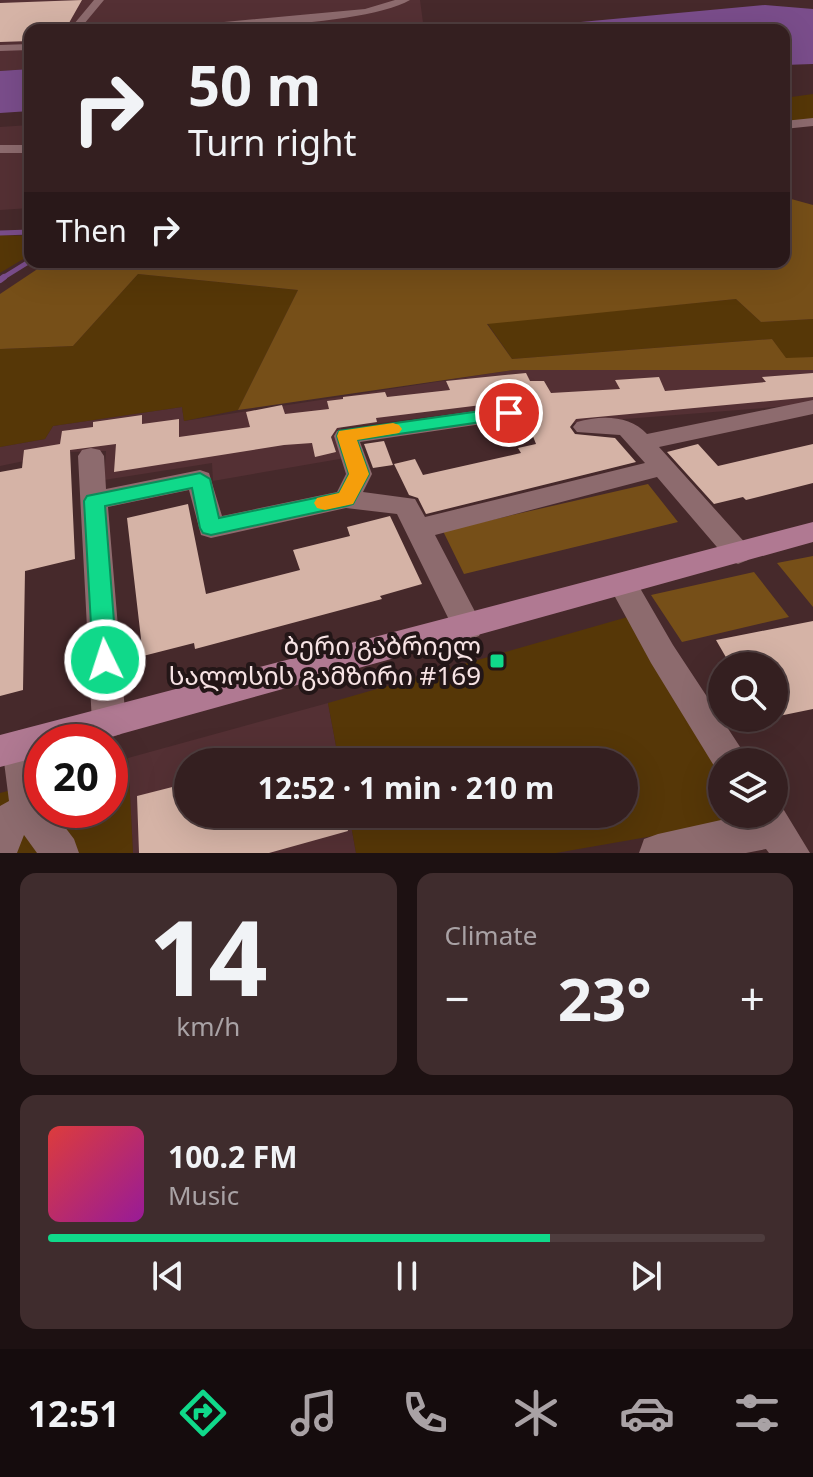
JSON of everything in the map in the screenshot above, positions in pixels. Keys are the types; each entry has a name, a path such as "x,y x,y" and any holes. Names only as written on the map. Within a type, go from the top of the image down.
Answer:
{"main road":[{"path":"10,749 813,532"}],"street":[{"path":"79,24 99,0"},
{"path":"236,24 366,12 405,0"},
{"path":"0,48 24,47"},
{"path":"790,124 813,122"},
{"path":"0,149 24,149"},
{"path":"641,443 813,407"},
{"path":"346,499 359,474 346,436 509,413"},
{"path":"585,427 627,427 738,553"},
{"path":"91,456 109,723"},
{"path":"419,529 662,467"},
{"path":"94,501 200,479 211,528 346,499 406,506 468,627"},
{"path":"623,584 662,654 723,748"},
{"path":"10,749 24,794"},
{"path":"0,846 12,820 24,813"},
{"path":"42,828 60,853"},
{"path":"658,853 777,832"}],"shaded area":[{"path":"0,0 420,0 423,24 24,24 24,69 0,71"},
{"path":"765,5 813,9 813,64 790,65 790,24 559,24"},
{"path":"24,69 24,111 0,113 0,71"},
{"path":"813,94 813,119 790,121 790,97"},
{"path":"24,125 24,208 0,210 0,127"},
{"path":"790,199 813,205 813,319 761,322 736,299 487,324 512,359 772,339 786,358 813,357 813,370 514,370 238,410 298,290 138,274 73,346 0,349 0,294 39,268 790,268"},
{"path":"0,235 24,236 24,259 0,273"},
{"path":"138,274 298,290 238,410 184,421 182,407 53,426 45,439 0,447 0,349 73,346"},
{"path":"736,299 761,322 813,319 813,357 786,359 772,339 512,359 487,323"},
{"path":"514,370 813,370 813,404 524,427 513,406 341,428 351,457 213,481 212,463 104,480 106,451 68,452 0,466 0,447 45,439 53,426 182,407 184,421"},
{"path":"648,484 678,522 464,574 443,531"},
{"path":"813,556 813,607 777,563"},
{"path":"754,572 789,617 682,642 651,595"},
{"path":"631,616 713,748 708,748 708,826 556,853 356,853 352,828 638,828 638,748 336,748 328,703"},
{"path":"328,703 336,748 174,748 174,828 352,828 356,853 133,853 128,758"},
{"path":"128,758 133,853 0,853 0,793 24,787 24,828 128,828"}],"building":[{"path":"82,0 68,24 24,24 24,41 0,42 0,3"},
{"path":"526,373 530,381 544,381 551,393 620,389 615,380 659,377 665,391 766,382 762,377 813,373 813,397 576,419 570,427 575,434 615,438 636,462 426,514 418,498 409,495 394,464 415,459 423,475 521,453 518,448 536,444 523,411 515,401 376,418 377,422 337,428 331,437 336,452 315,457 312,443 284,445 114,472 116,444 70,450 75,559 25,571 23,690 0,696 0,472 22,468 24,450 60,444 62,431 93,427 93,422 142,415 142,424 179,419 179,437 250,427 246,412 282,405 285,414 329,409 327,401 343,397 385,392 387,397 450,390 446,381"},
{"path":"384,441 393,465 373,468 364,444"},
{"path":"698,444 718,466 813,444 813,483 746,500 743,497 714,504 667,452"},
{"path":"188,504 206,594 300,570 293,550 350,536 347,527 390,516 422,584 380,596 382,599 195,649 194,643 143,656 127,518"},
{"path":"813,621 813,709 788,714 788,652 723,652 716,640"},
{"path":"174,787 174,828 347,828 348,831 269,853 139,853 137,796"}],"waterway":[{"path":"0,233 24,232"},
{"path":"3,278 24,265"}],"slow traffic":[{"path":"325,503 346,499 359,474 346,436 393,429"}],"place":[{"name":"ბერი გაბრიელ სალოსის გამზირი #169","path":"497,661"}],"route":[{"path":"105,660 94,501 200,479 211,528 346,499 359,474 346,436 509,413"}]}
